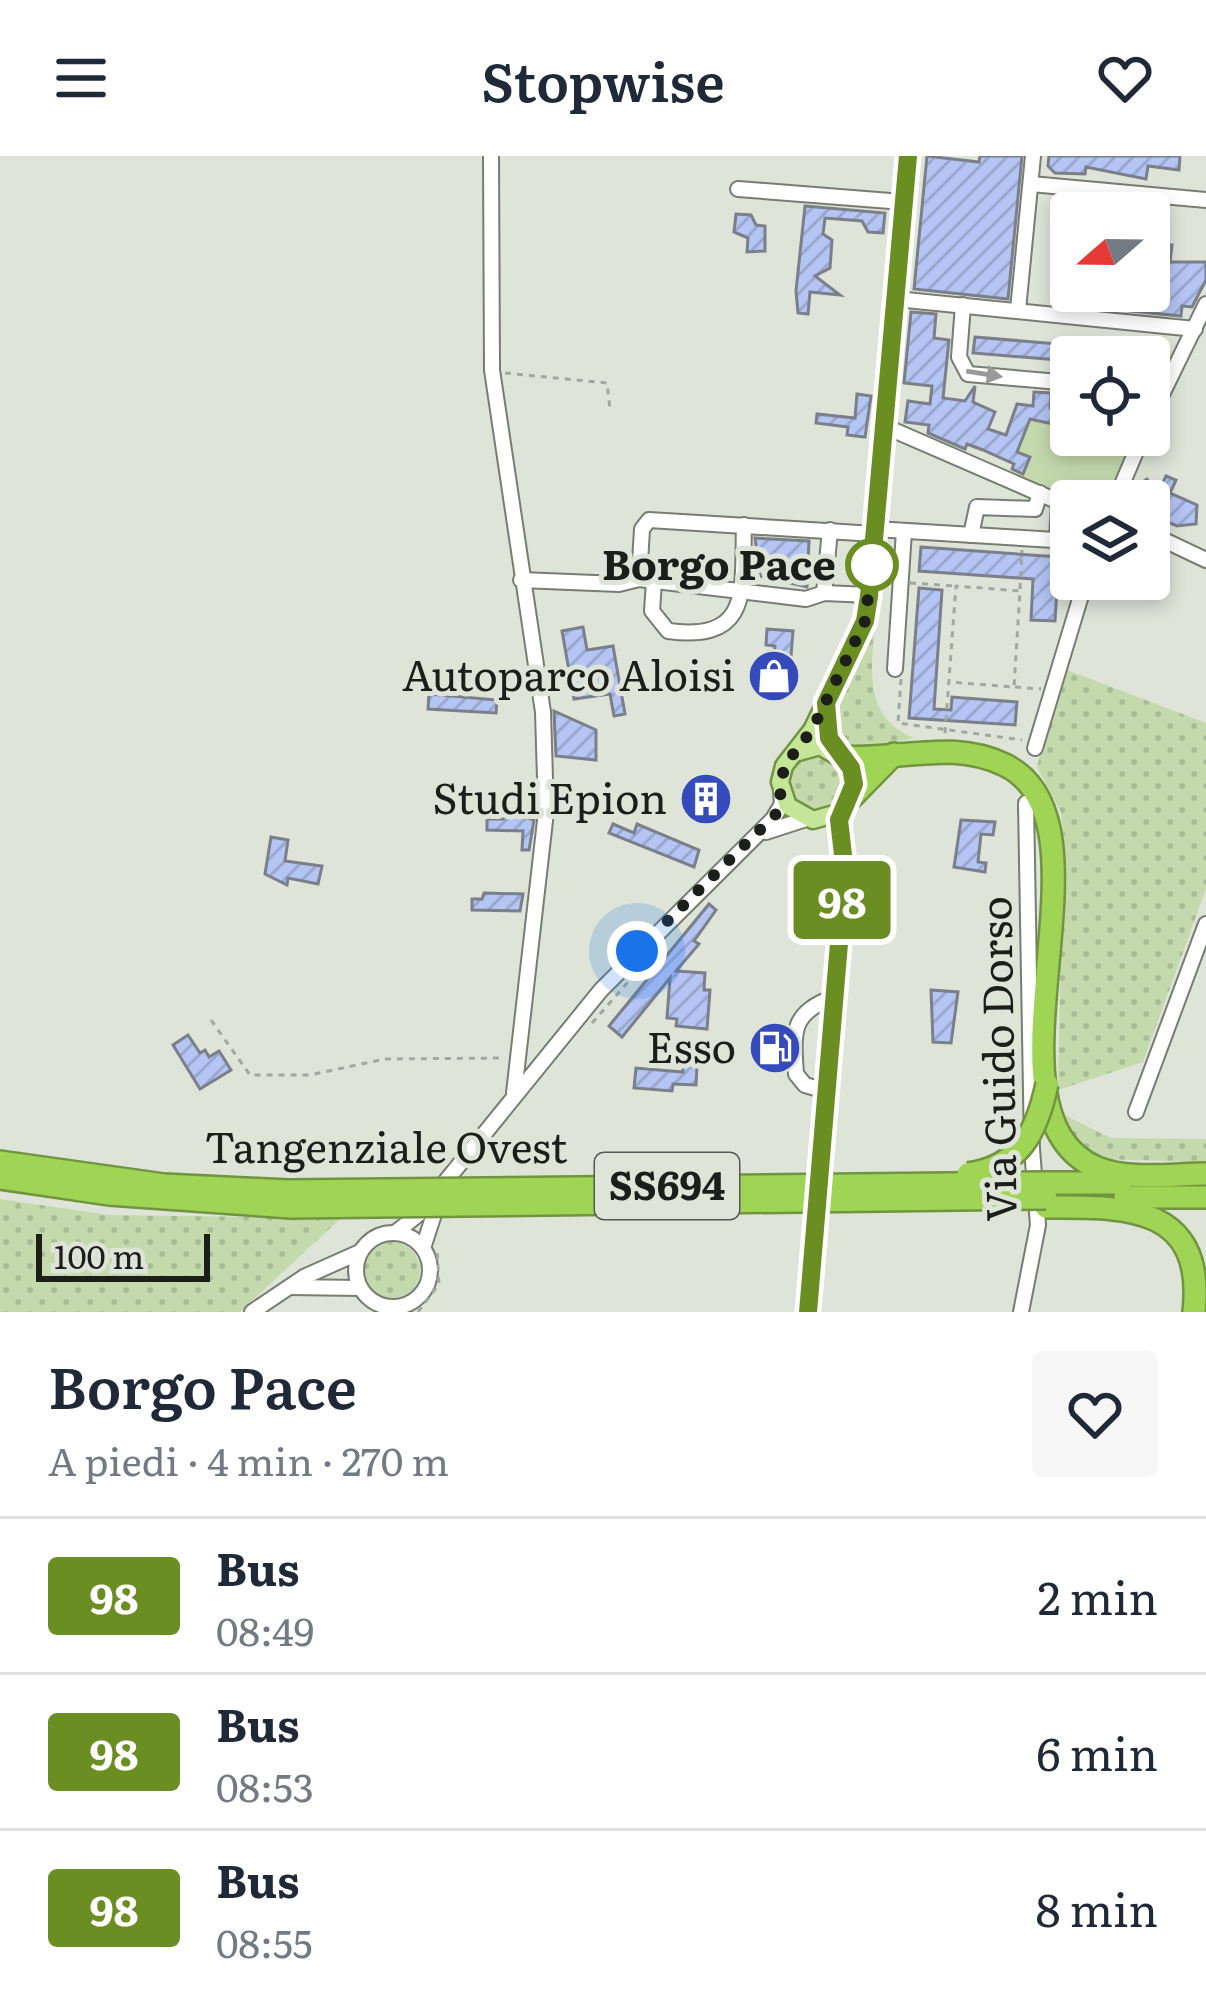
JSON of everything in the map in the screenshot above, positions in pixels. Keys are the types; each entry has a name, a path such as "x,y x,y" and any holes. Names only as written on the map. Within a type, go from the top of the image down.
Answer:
{"highway":[{"path":"840,754 948,751 1003,764 1034,788 1043,806 1050,862 1046,1084 1058,1135 1094,1167 1124,1174 1206,1178"},
{"path":"849,802 895,754"},
{"path":"836,1185 991,1170 1030,1139 1046,1084"},
{"name":"Tangenziale Ovest","path":"0,1158 59,1172 289,1199 836,1185 1046,1196 1206,1178"},
{"name":"Tangenziale Ovest","path":"0,1181 80,1197 1206,1197"},
{"path":"1046,1196 1159,1216 1180,1232 1195,1257 1197,1312"},
{"path":"1197,1312 1206,1303"}],"main road":[{"path":"842,901 837,855 810,819 788,806 781,792 782,772 812,730 865,621 908,156"},
{"path":"808,1312 845,872 838,830 853,774 826,726 830,688"},
{"path":"795,753 820,746 840,754"},
{"path":"810,819 835,816 849,802"},
{"path":"810,1282 818,1312"}],"street":[{"path":"491,156 492,370 543,712 546,812 514,1093"},
{"path":"1018,310 1033,156"},
{"path":"1030,184 1206,200"},
{"path":"738,189 903,202"},
{"path":"896,298 1195,329"},
{"path":"1170,367 1206,304"},
{"path":"963,305 959,357 968,374 1050,381"},
{"path":"884,426 1050,498"},
{"path":"970,535 977,507 1035,509 1040,494"},
{"path":"744,525 742,591 718,630 668,631 652,610 646,580 642,530 649,520 1050,540"},
{"path":"824,592 830,530"},
{"path":"895,669 904,530"},
{"path":"1170,543 1206,560"},
{"path":"521,580 619,584 646,580 806,599 824,592 869,596"},
{"path":"1035,745 1079,600"},
{"path":"252,1312 285,1288 360,1252 375,1237 395,1233 419,1213 514,1093 637,951 778,812 781,792"},
{"name":"Via Guido Dorso","path":"1021,1312 1038,1225 1026,803"},
{"path":"752,841 810,819"},
{"path":"1136,1112 1206,924"},
{"path":"826,1091 805,1084 796,1074 798,1020 806,1009 834,997"},
{"path":"521,1030 542,1043 560,1038"},
{"path":"285,1288 343,1284 367,1300 412,1309 430,1271 423,1248 447,1174"},
{"path":"395,1233 423,1248"},
{"path":"360,1252 356,1264 367,1300"}],"path":[{"path":"492,370 548,381 607,383 610,409"},
{"path":"1014,687 1022,547"},
{"path":"945,733 956,586 1020,590"},
{"path":"948,682 1049,689"},
{"path":"898,723 1035,745"},
{"path":"578,1039 640,970"},
{"path":"211,1020 250,1075 278,1078 385,1059 518,1058"},
{"path":"412,1309 439,1284 436,1237"}],"green space":[{"path":"1017,404 1050,408 1050,456 1127,456 1117,480 1050,480 1050,490 1011,472 1027,425 1011,419"},
{"path":"876,620 872,672 878,704 897,729 914,738 853,751 833,735 831,707"},
{"path":"1062,668 1206,723 1206,889 1143,1062 1058,1090 1061,812 1037,767"},
{"path":"816,755 836,763 844,783 836,803 816,811 796,803 788,783 796,763"},
{"path":"1060,1113 1111,1138 1206,1139 1206,1162 1097,1159 1080,1150"},
{"path":"0,1199 109,1215 341,1218 240,1312 0,1312"},
{"path":"392,1242 412,1250 420,1270 412,1290 392,1298 372,1290 364,1270 372,1250"}],"building":[{"path":"927,156 979,162 980,156 1022,156 1008,299 914,289"},
{"path":"1049,156 1180,156 1179,170 1148,166 1146,179 1086,167 1085,174 1055,173 1048,166"},
{"path":"805,206 885,213 883,233 868,232 862,221 825,218 823,234 832,240 830,268 815,276 840,295 810,292 808,314 798,313 796,291"},
{"path":"736,214 751,215 756,225 765,226 765,251 747,252 748,238 734,232"},
{"path":"1170,262 1206,262 1206,280 1192,307 1182,306 1181,316 1141,312 1170,312"},
{"path":"911,312 936,314 934,338 949,340 943,398 965,401 975,386 973,402 995,412 988,429 1006,435 1017,404 1033,406 1034,392 1050,393 1050,423 1030,419 1017,452 1030,457 1023,474 1012,469 1014,464 983,450 967,444 965,449 928,433 929,425 905,422 908,401 930,404 932,386 904,383"},
{"path":"975,337 1050,343 1050,359 973,353"},
{"path":"857,394 871,396 865,437 847,435 848,427 816,423 817,414 855,418"},
{"path":"1170,493 1197,505 1196,524 1170,523"},
{"path":"755,538 809,541 807,587 760,576"},
{"path":"921,547 1050,556 1055,621 1031,620 1033,579 919,571"},
{"path":"919,588 942,590 934,709 951,710 952,697 1017,702 1015,725 909,718"},
{"path":"583,627 587,650 613,646 625,714 614,716 610,694 574,699 562,631"},
{"path":"767,629 793,631 789,681 772,680 775,646 766,645"},
{"path":"429,694 497,700 496,713 428,709"},
{"path":"554,711 596,730 596,760 556,756"},
{"name":"Studi Epion","path":"703,775 722,784 710,820 690,814"},
{"path":"509,811 534,820 529,850 522,850 523,831 487,830 487,819 503,819"},
{"path":"961,820 995,822 993,835 981,834 978,862 986,863 985,872 954,867"},
{"path":"613,824 634,833 637,824 699,850 694,867 609,833"},
{"path":"271,837 288,840 285,861 322,866 318,884 288,878 287,885 265,874"},
{"path":"484,893 523,894 520,911 472,910 472,899 482,899"},
{"path":"709,904 716,910 694,941 699,944 676,971 705,973 704,990 710,990 707,1029 676,1026 677,1019 667,1018 670,978 622,1037 609,1026"},
{"path":"931,990 958,992 951,1043 933,1042"},
{"path":"188,1035 200,1053 205,1050 209,1057 219,1051 231,1070 200,1089 173,1045"},
{"path":"683,1065 697,1066 696,1085 673,1084 672,1091 634,1088 636,1068 683,1072"}],"bus line":[{"name":"98","path":"808,1312 845,872 838,830 854,784 848,762 829,738 826,703 865,621 869,596 908,156"}],"place":[{"name":"Borgo Pace","path":"872,565"},
{"name":"Autoparco Aloisi","path":"774,676"},
{"name":"Studi Epion","path":"706,799"},
{"name":"Esso","path":"775,1048"}],"route":[{"path":"637,951 778,812 784,766 806,741 865,621 872,565"}]}
